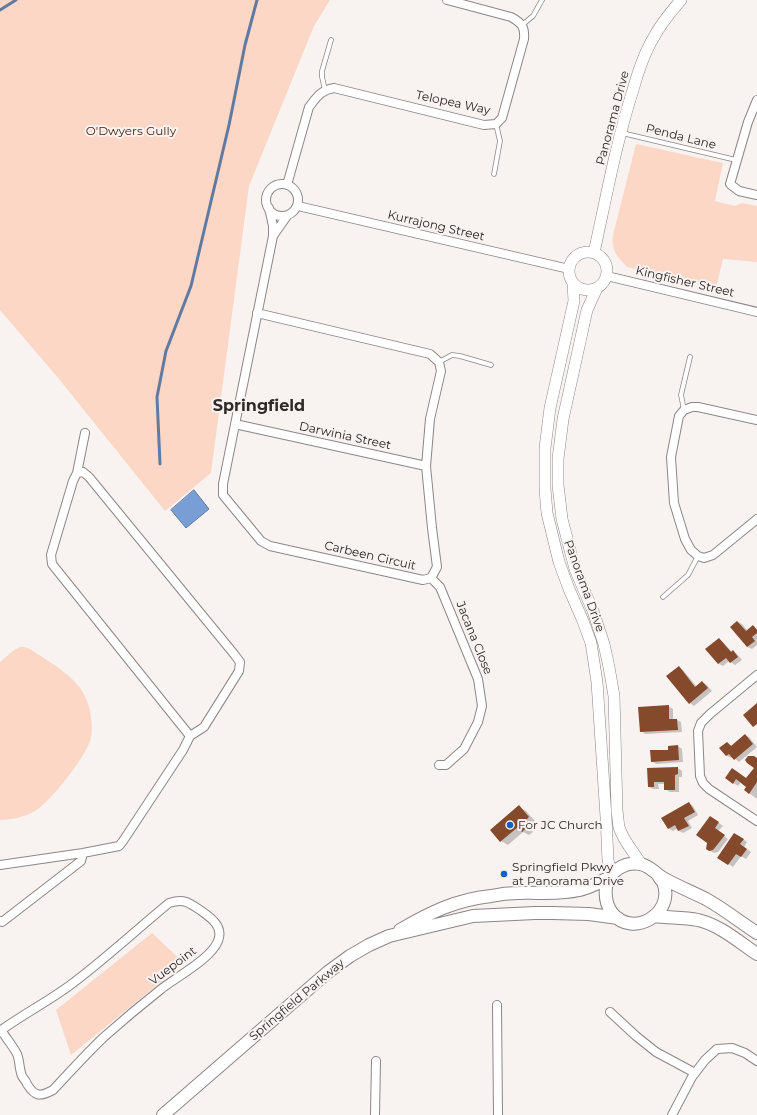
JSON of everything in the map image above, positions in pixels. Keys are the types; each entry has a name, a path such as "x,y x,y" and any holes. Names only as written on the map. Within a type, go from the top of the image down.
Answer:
{"main road":[{"path":"389,936 424,916 451,904 491,896 519,893 561,893 579,890 590,887 610,876 622,866 628,864 641,864 648,867 658,875 674,884 707,900 757,933"},
{"path":"610,876 605,892 606,900 612,913 625,922 640,924 647,922 660,910 665,894 663,882 658,875"},
{"name":"Springfield Parkway","path":"163,1115 328,972 350,956 389,936 473,916 546,913 589,914 618,918"},
{"path":"654,916 683,918 709,923 719,928 757,954"}],"street":[{"path":"447,0 511,17 519,21 522,25"},
{"name":"Panorama Drive","path":"594,252 621,132 640,67 654,37 680,0"},
{"name":"Telopea Way","path":"325,90 334,88 484,125 496,124 502,118 524,39 524,30 522,25"},
{"path":"287,185 309,107 316,97 325,90"},
{"path":"757,100 748,122 730,184 739,191 757,195"},
{"path":"276,185 287,185 296,191 298,196 298,206 292,214 287,216 272,213 268,208 268,193 276,185"},
{"name":"Kurrajong Street","path":"298,206 569,269"},
{"name":"Carbeen Circuit","path":"268,208 273,226 273,236 223,484 224,495 261,541 270,546 423,580 431,578 437,567 426,466 430,419 441,371 439,362"},
{"name":"Carbeen Circuit","path":"273,236 287,216"},
{"path":"594,252 604,259 608,270 605,281 601,285 591,290 584,290 573,283 569,269 570,263 578,255 594,252"},
{"name":"Kingfisher Street","path":"607,276 757,312"},
{"name":"Panorama Drive","path":"573,283 574,301 550,408 545,448 545,489 547,513 559,562 591,643 597,682 610,876"},
{"name":"Panorama Drive","path":"597,288 587,310 563,419 558,459 558,485 562,519 575,569 593,611 604,644 609,667 614,696 617,811 619,828 641,864"},
{"path":"257,313 430,354 439,362"},
{"path":"757,420 698,407 692,407 684,410 679,416 671,457 674,503 685,539 691,550 698,556 704,558 713,555 757,518"},
{"name":"Darwinia Street","path":"235,424 426,466"},
{"path":"85,433 77,474 73,480 51,555 52,564 190,736"},
{"path":"0,865 83,853 119,846 183,750 190,736 204,727 239,671 240,662 234,654 89,476 83,472 77,474"},
{"name":"Jacana Close","path":"431,578 440,587 478,679 482,706 478,722 464,749 446,764 439,765"},
{"path":"757,675 710,714 701,723 698,731 700,776 703,783 709,789 757,821"},
{"path":"0,921 2,922 81,861 83,853"},
{"name":"Vuepoint","path":"178,901 186,902 211,918 217,925 219,932 218,940 208,955 160,990 104,1037 53,1090 48,1093 38,1095 30,1089 22,1076 16,1052 1,1031 10,1023 68,987 107,957 169,903 178,901"},
{"path":"497,1005 498,1115"},
{"path":"610,1012 656,1052 695,1073"},
{"path":"672,1115 695,1073 705,1060 717,1049 732,1048 757,1061"},
{"path":"375,1115 376,1061"}],"lane":[{"path":"522,25 532,16 542,0"},
{"path":"325,90 322,71 331,40"},
{"path":"494,174 500,141 496,124"},
{"name":"Penda Lane","path":"621,132 736,160"},
{"path":"439,362 452,355 491,365"},
{"path":"684,410 681,395 690,357"},
{"path":"663,597 688,575 698,556"}],"green space":[{"name":"O'Dwyers Gully","path":"0,0 330,0 314,26 249,186 211,473 165,511 59,379 0,310"},
{"path":"636,144 723,163 715,201 735,206 742,203 757,206 757,262 723,259 716,288 627,267 614,249 613,235"},
{"path":"20,647 30,649 63,671 77,684 83,692 90,709 92,733 84,754 68,777 42,806 31,813 13,819 0,820 0,662"},
{"path":"152,933 184,963 71,1055 56,1010"}],"water":[{"path":"194,490 209,509 186,528 171,510"}],"building":[{"path":"737,621 746,631 753,625 757,630 757,633 752,637 755,641 747,647 730,627"},
{"path":"719,638 731,652 733,650 738,657 730,663 726,658 718,664 705,649"},
{"path":"679,666 695,687 702,681 708,688 689,704 666,676"},
{"path":"757,703 757,724 753,727 743,715"},
{"path":"669,705 669,719 677,719 678,730 640,732 638,707"},
{"path":"745,734 753,744 734,760 729,754 726,756 719,748 727,742 731,746"},
{"path":"678,745 679,760 651,762 650,750 668,750 668,746"},
{"path":"748,756 754,756 757,758 757,782 749,794 744,790 746,787 736,779 733,784 725,778 732,768 746,778 754,768 745,760"},
{"path":"678,767 678,774 675,775 675,790 664,790 664,782 654,782 654,787 648,787 647,768"},
{"path":"689,802 695,812 684,818 689,826 678,831 675,825 668,829 661,818"},
{"name":"For JC Church","path":"519,805 529,817 523,823 527,827 522,832 518,827 500,842 490,830"},
{"path":"710,816 719,822 715,828 725,835 713,850 709,851 706,849 707,843 696,835"},
{"path":"734,833 744,839 740,844 747,849 741,857 736,854 728,865 717,858"}],"waterway":[{"path":"0,10 16,0"},
{"path":"160,464 157,397 166,351 191,286 229,125 245,45 257,0"}],"place":[{"name":"For JC Church","path":"510,825"},
{"name":"Springfield Pkwy at Panorama Drive","path":"504,874"}],"district":[{"name":"Springfield","path":"259,406"}]}
